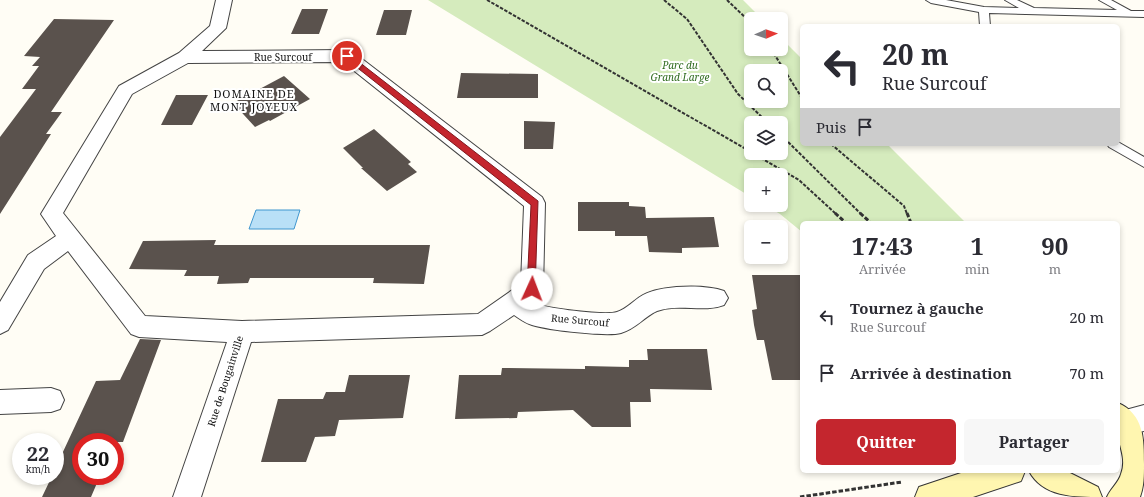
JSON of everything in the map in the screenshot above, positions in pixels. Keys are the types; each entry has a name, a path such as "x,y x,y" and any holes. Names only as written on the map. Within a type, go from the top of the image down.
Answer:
{"street":[{"name":"Rue de Bougainville","path":"187,497 242,332 139,326 52,214 125,90 185,57 218,28 224,0"},
{"name":"Rue Surcouf","path":"185,57 347,56 535,203 532,289 482,324 242,332"},
{"path":"0,323 36,262 71,238"},
{"name":"Rue Surcouf","path":"514,302 533,315 569,321 619,323 636,314 651,302 678,297 716,298"},
{"path":"0,402 51,400"},
{"path":"1121,497 1132,492 1142,479 1143,461 1129,418"},
{"path":"918,489 1001,473"},
{"path":"1045,473 1073,492 1088,497"}],"lane":[{"path":"931,0 984,10 1035,13 1144,14"},
{"path":"1010,0 1035,13"},
{"path":"1104,0 1128,13"},
{"path":"984,10 985,24"},
{"path":"1116,146 1144,164"}],"path":[{"path":"487,0 744,148"},
{"path":"664,0 687,19 738,94 761,116"},
{"path":"727,0 744,16"},
{"path":"775,56 800,95"},
{"path":"788,142 869,221"},
{"path":"833,146 904,206 910,221"},
{"path":"764,160 799,180 844,221"},
{"path":"800,497 918,489"}],"green space":[{"name":"Parc du Grand Large","path":"428,0 743,0 755,12 744,12 744,56 788,56 788,45 800,57 800,146 889,146 964,221 800,221 800,230 777,212 788,212 788,168 744,168 744,193"}],"water":[{"path":"256,210 300,210 294,229 249,229"}],"building":[{"path":"302,9 328,9 319,34 291,34"},
{"path":"384,10 412,10 406,35 376,35"},
{"path":"54,19 114,20 51,112 62,112 46,134 51,134 0,214 0,137 36,89 22,89 39,66 32,66 40,57 24,56"},
{"path":"461,73 538,74 538,98 457,98"},
{"path":"284,76 310,99 270,121 269,120 255,127 233,103"},
{"path":"176,95 208,95 192,125 161,125"},
{"path":"524,121 555,122 553,149 524,149"},
{"path":"374,129 411,162 408,164 417,172 387,191 361,168 363,168 343,148"},
{"path":"578,202 629,202 629,206 645,207 646,218 714,217 719,247 682,248 682,253 649,252 647,236 615,236 615,231 578,231"},
{"path":"216,240 214,245 430,245 424,284 373,283 374,278 250,278 248,283 217,284 219,276 184,276 187,270 129,269 143,241"},
{"path":"752,275 800,275 800,380 772,380 764,340 757,340 752,310 757,309"},
{"path":"140,339 161,340 124,439 124,433 72,433 72,485 96,485 91,497 42,497 48,485 64,485 64,450 96,381 120,380"},
{"path":"647,349 707,349 712,390 650,389 651,402 630,402 631,427 592,427 573,410 518,412 517,418 455,419 459,375 501,375 502,368 585,369 585,366 629,367 629,360 648,360"},
{"path":"349,375 410,375 403,418 339,420 335,436 315,437 306,462 261,462 278,399 323,399 326,392 345,392"}],"district":[{"name":"DOMAINE DE MONT JOYEUX","path":"254,99"}],"route":[{"path":"347,56 535,203 532,289"}]}
